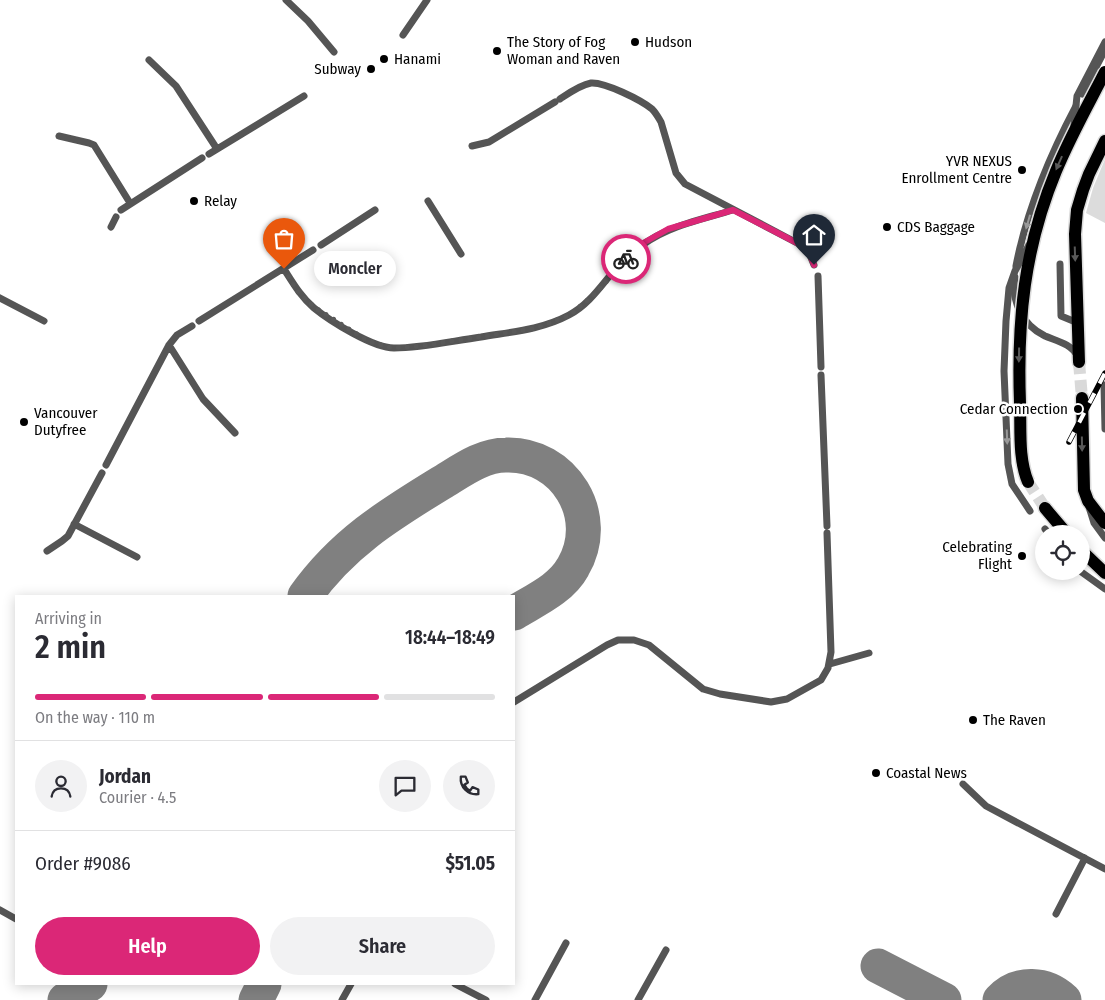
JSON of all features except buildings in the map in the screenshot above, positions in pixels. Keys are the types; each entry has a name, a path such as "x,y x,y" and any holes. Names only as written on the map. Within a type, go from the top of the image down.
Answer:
{"main road":[{"path":"1028,482 1022,454 1019,352 1021,305 1030,255 1038,219 1056,172 1105,72"},
{"path":"1079,362 1075,234 1078,210 1089,174 1105,141"},
{"path":"1082,398 1084,490 1088,501 1105,523"},
{"path":"1045,508 1059,525"},
{"path":"1090,559 1105,573"}],"lane":[{"path":"286,0 308,21 334,52"},
{"path":"403,35 427,0"},
{"path":"1071,138 1077,96 1105,42"},
{"path":"1079,362 1077,354 1069,346 1039,333 1024,319 1014,296 1014,284 1022,241 1041,178 1063,130 1105,50"},
{"path":"149,60 176,86 217,149"},
{"path":"472,146 489,142 583,86 597,83 609,87 648,106 658,115 675,170 680,180 702,194 799,244 810,255 814,265"},
{"path":"209,154 304,96"},
{"path":"60,136 94,146 130,203"},
{"path":"121,210 202,158"},
{"path":"428,200 461,254"},
{"path":"321,245 375,210"},
{"path":"284,269 298,292 314,307 346,329 368,341 392,348 420,346 536,328 570,315 595,294 626,258 645,242 668,229 733,210"},
{"path":"110,228 116,217"},
{"path":"1030,511 1012,484 1008,464 1004,346 1009,288 1015,271 1030,244 1038,219"},
{"path":"199,322 314,250"},
{"path":"1060,264 1062,316 1078,323"},
{"path":"515,701 618,640 634,640 649,645 696,684 710,692 771,702 787,699 821,680 827,672 831,652 818,276"},
{"path":"0,298 44,321"},
{"path":"106,465 169,345 177,335 192,326"},
{"path":"169,345 203,399 235,433"},
{"path":"1104,385 1105,428"},
{"path":"47,551 62,541 74,524 102,473"},
{"path":"1084,490 1094,523 1105,538"},
{"path":"74,524 136,556"},
{"path":"1090,578 1105,589"},
{"path":"830,664 869,654"},
{"path":"963,784 986,806 1105,869"},
{"path":"1056,914 1085,858"},
{"path":"0,910 15,918"},
{"path":"534,1000 566,943"},
{"path":"638,1000 666,950"},
{"path":"342,1000 350,985"},
{"path":"457,985 486,1000"}],"shaded area":[{"path":"1105,159 1105,223 1086,213 1093,188"}],"taxiway":[{"path":"306,595 334,561 367,532 384,520 472,464 506,455 527,457 545,464 561,476 572,491 580,509 583,528 581,547 568,575 555,588 515,612"},
{"path":"878,966 944,1000"},
{"path":"65,1000 88,985"},
{"path":"256,1000 264,985"},
{"path":"1000,1000 1015,990 1032,986 1049,990 1064,1000"}],"tunnel":[{"path":"1079,362 1082,398"},
{"path":"1028,482 1045,508"}],"railway":[{"path":"1069,442 1105,373"}],"way so far":[{"path":"284,269 298,292 314,307 346,329 368,341 392,348 420,346 536,328 570,315 595,294 626,259"}],"place":[{"name":"Hudson","path":"635,42"},
{"name":"The Story of Fog Woman and Raven","path":"497,51"},
{"name":"Hanami","path":"384,59"},
{"name":"Subway","path":"371,69"},
{"name":"YVR NEXUS Enrollment Centre","path":"1022,170"},
{"name":"Relay","path":"194,201"},
{"name":"CDS Baggage","path":"887,227"},
{"name":"Moncler","path":"284,269"},
{"name":"Cedar Connection","path":"1078,409"},
{"name":"Vancouver Dutyfree","path":"24,422"},
{"name":"Celebrating Flight","path":"1022,556"},
{"name":"The Raven","path":"973,720"},
{"name":"Coastal News","path":"876,773"}],"route":[{"path":"626,259 645,242 668,229 733,210 799,244 806,249 814,265"}]}
